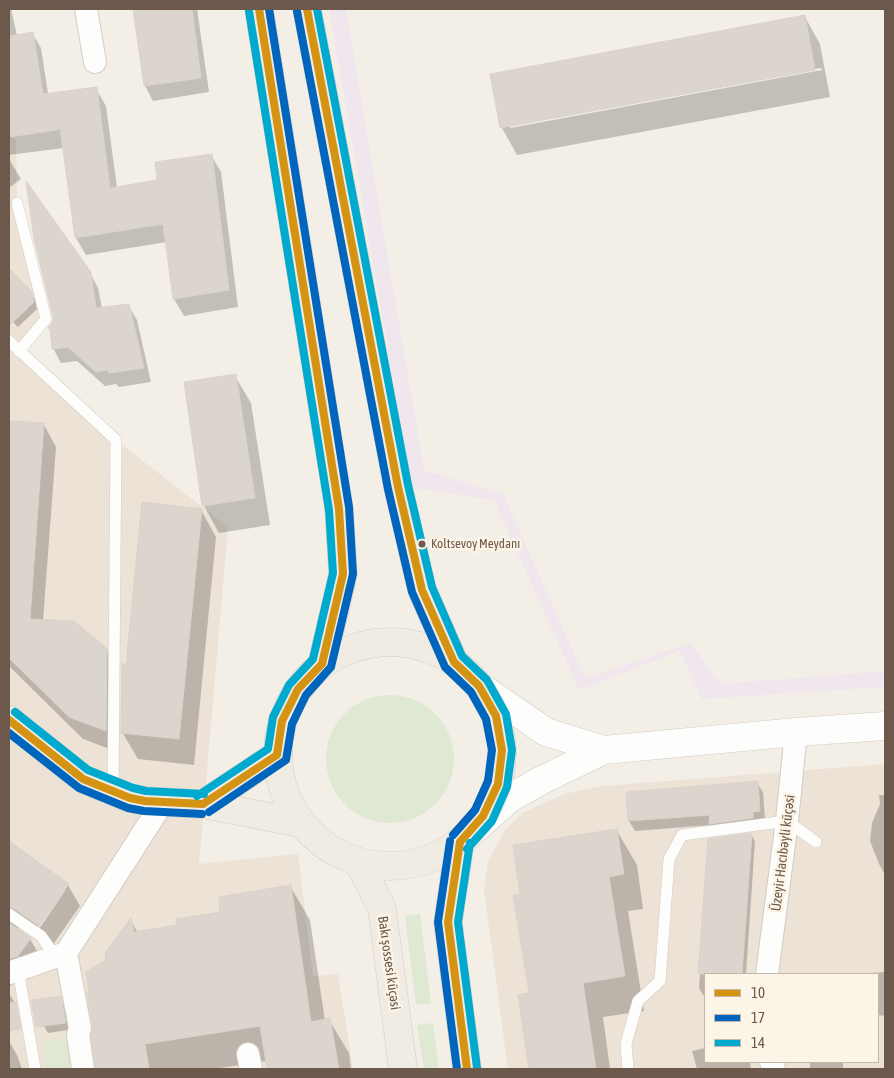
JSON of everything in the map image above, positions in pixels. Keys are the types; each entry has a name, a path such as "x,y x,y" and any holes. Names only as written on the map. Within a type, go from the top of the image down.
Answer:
{"main road":[{"path":"259,9 339,509 343,574 322,664"},
{"path":"307,9 398,487 422,590 454,662"},
{"path":"604,750 546,732 479,686 454,662 422,647 388,642 354,648 322,664 298,689 282,721 277,756 283,791 300,823 327,848 359,862 394,867 429,859 460,842 510,798 604,750 796,732 885,726"},
{"path":"467,1069 457,1005 448,922 460,842 484,816 498,784 502,750 496,716 479,686"},
{"path":"9,720 83,779 113,792 146,801 203,804 300,823"},
{"path":"203,804 277,756"},
{"name":"Bakı şossesi küçəsi","path":"359,862 382,908 403,1069"}],"street":[{"path":"86,9 95,62"},
{"name":"Üzeyir Hacıbəyli küçəsi","path":"767,973 787,821 796,732"},
{"path":"14,971 61,955 163,802"},
{"path":"61,955 80,1028 78,1035 82,1069"}],"lane":[{"path":"17,204 46,319 19,351"},
{"path":"9,341 116,440 113,792"},
{"path":"628,1069 626,1044 638,1001 660,981 669,859 682,835 787,821 816,842"},
{"path":"9,914 41,936 61,955"},
{"path":"14,971 35,1069"}],"shaded area":[{"path":"329,9 346,9 424,470 503,494 585,678 691,643 720,684 885,671 885,687 702,699 680,651 579,690 494,500 412,488"},
{"path":"9,135 16,140 17,203 46,319 19,350 116,440 228,527 199,864 298,854 313,976 338,974 353,1069 9,1069"},
{"path":"885,764 885,1069 508,1069 484,890 488,862 504,831 522,813 564,794 603,786"}],"green space":[{"path":"390,695 414,700 435,714 449,735 454,759 449,783 435,804 414,818 390,823 366,818 345,804 331,783 326,759 331,735 345,714 366,700"},
{"path":"420,914 431,1003 416,1005 405,916"},
{"path":"433,1023 439,1069 424,1069 417,1025"},
{"path":"67,1038 72,1069 46,1069 42,1041"}],"building":[{"path":"133,9 192,9 201,78 144,86"},
{"path":"805,15 815,70 500,128 490,74"},
{"path":"33,32 43,94 97,87 110,188 157,180 155,162 212,154 229,290 173,299 163,224 75,238 60,128 9,137 9,36"},
{"path":"26,181 91,272 96,308 129,304 144,368 109,373 107,370 96,372 68,347 52,349 50,330 48,328 53,321 53,317 34,239"},
{"path":"9,268 31,291 34,302 9,326"},
{"path":"236,374 255,498 202,506 184,382"},
{"path":"9,421 44,423 30,619 74,621 107,649 106,731 69,717 9,658"},
{"path":"142,502 202,509 179,739 121,733 122,662 126,666"},
{"path":"758,781 760,811 753,812 753,818 709,824 710,815 628,821 626,792"},
{"path":"617,829 624,874 609,877 625,976 583,983 596,1069 529,1069 518,995 529,993 513,895 520,894 513,845"},
{"path":"752,833 742,973 698,974 708,839"},
{"path":"9,841 69,884 39,926 9,907"},
{"path":"291,885 311,1022 330,1018 339,1069 267,1069 260,1026 145,1044 149,1069 96,1069 91,1036 93,1026 87,993 89,993 86,972 106,960 105,953 131,918 134,932 177,925 176,919 220,912 219,897"},
{"path":"9,923 31,938 18,956 9,959"},
{"path":"61,996 66,1023 36,1027 31,1000"},
{"path":"16,1002 21,1029 9,1031 9,1003"}],"transit line":[{"name":"10","path":"203,804 277,755 282,721 298,689 322,664 343,574 339,509 259,9"},
{"name":"17","path":"209,812 286,760 292,724 306,695 331,667 353,574 349,507 269,9"},
{"name":"10","path":"307,9 398,487 422,590 454,662 479,686 496,716 502,750 498,784 483,816 460,842"},
{"name":"14","path":"317,9 408,485 432,587 462,656 487,680 506,714 512,750 507,787 492,821 467,849"},
{"name":"14","path":"197,796 268,749 273,717 289,685 313,659 333,573 329,510 249,11"},
{"name":"17","path":"297,11 388,489 412,592 445,667 471,692 486,719 492,750 488,781 475,810 453,835"},
{"name":"14","path":"15,712 88,770 133,788 146,791 204,794"},
{"name":"10","path":"9,720 83,779 130,798 145,801 203,804"},
{"name":"17","path":"9,733 79,788 128,808 144,811 202,814"},
{"name":"17","path":"450,841 438,922 457,1069"},
{"name":"10","path":"460,842 448,922 467,1069"},
{"name":"14","path":"470,843 458,922 477,1068"}],"place":[{"name":"Koltsevoy Meydanı","path":"422,544"}]}
